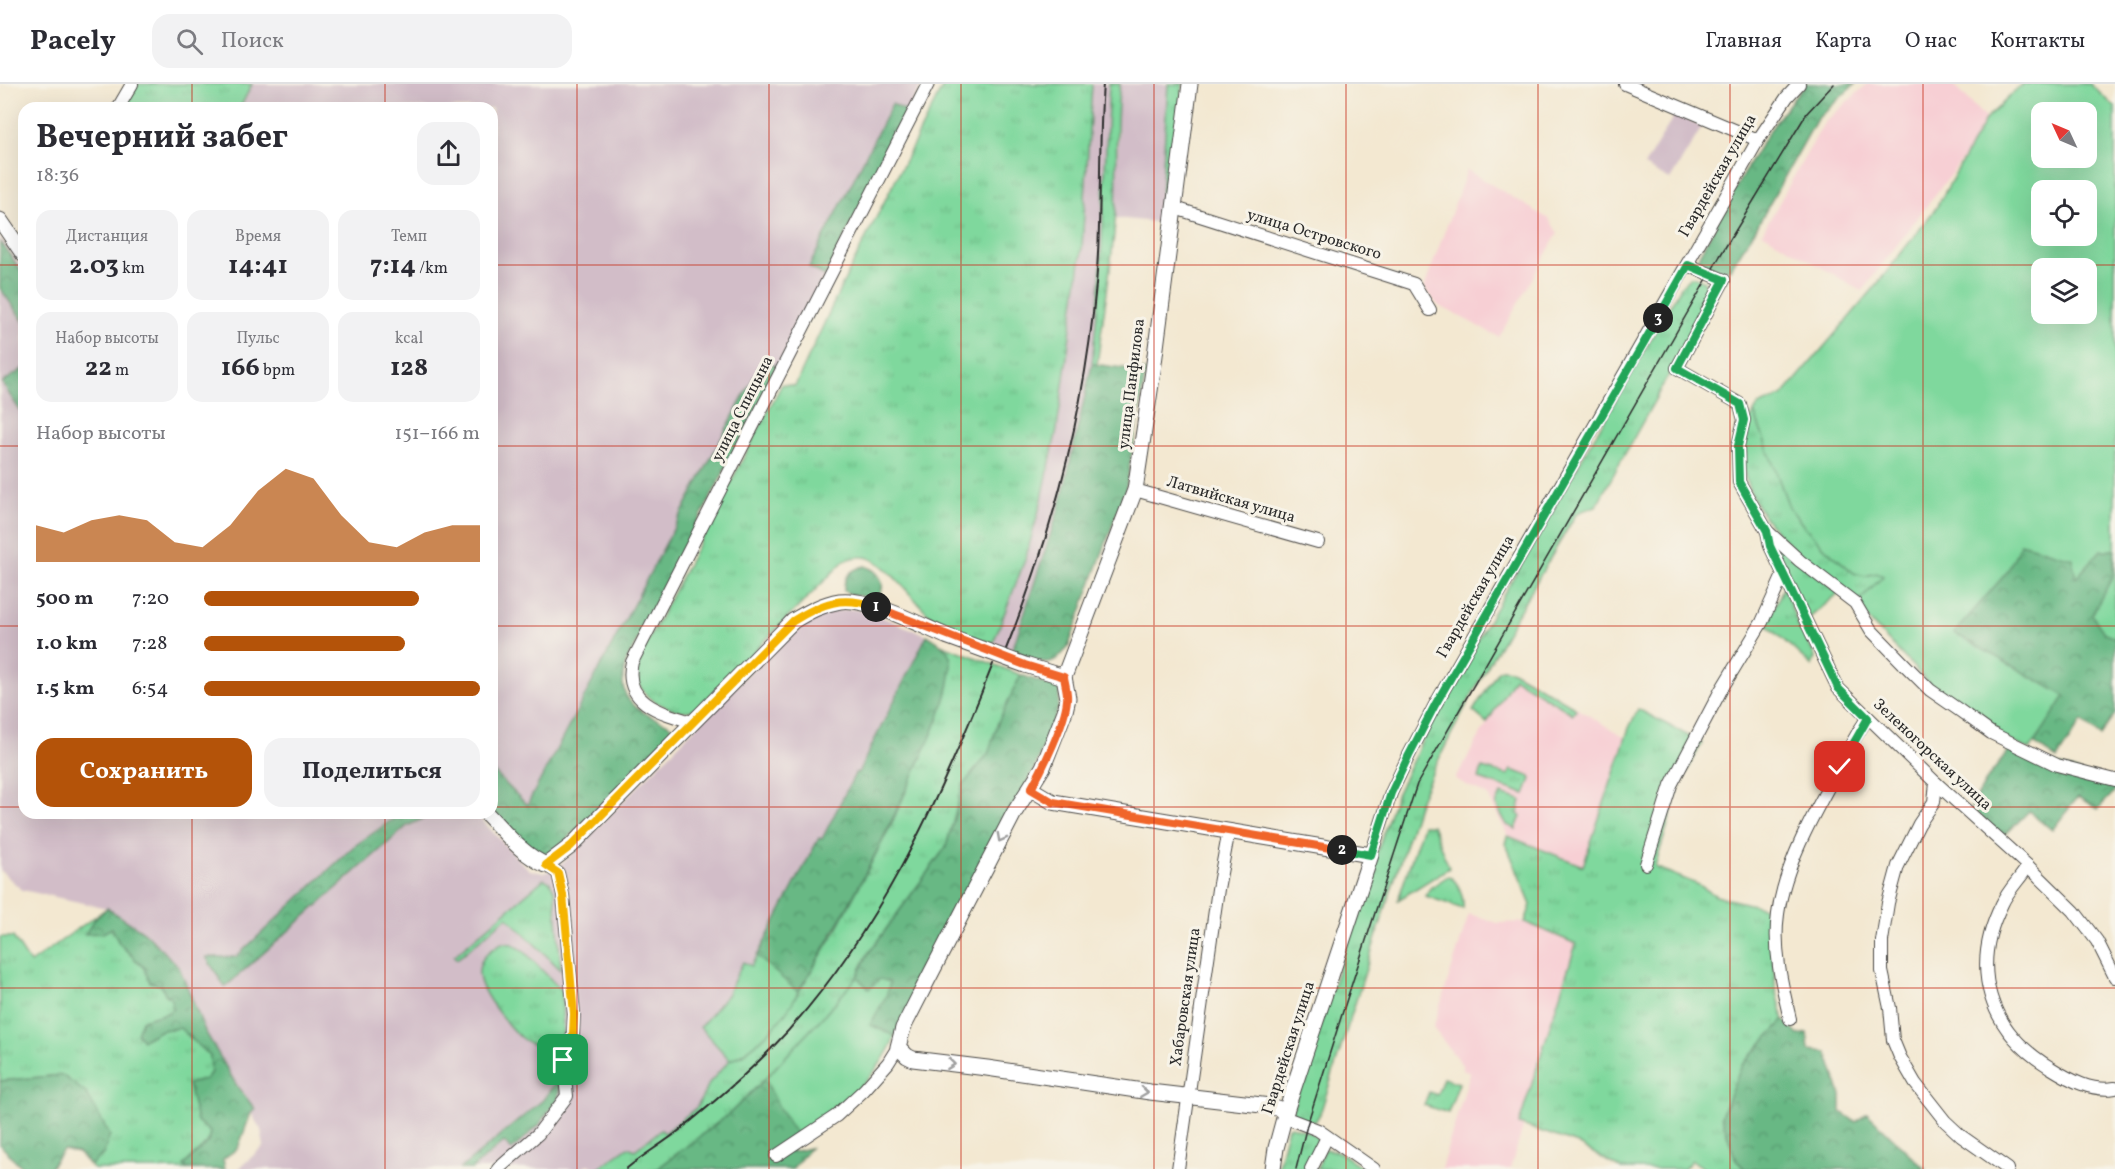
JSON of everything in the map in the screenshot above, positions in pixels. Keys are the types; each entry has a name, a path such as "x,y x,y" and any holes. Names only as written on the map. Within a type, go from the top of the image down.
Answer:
{"main road":[{"name":"улица Панфилова","path":"1064,677 1135,490 1190,84"},
{"path":"0,220 18,246"},
{"path":"492,819 524,852 540,862 571,846 793,621 825,604 843,600 869,605 946,636 1064,677 1068,698 1044,767 1014,813 903,1028 898,1047 913,1059 1270,1106 1285,1114"},
{"path":"1031,789 1053,802 1371,855"},
{"name":"Гвардейская улица","path":"1273,1169 1285,1114 1371,855"}],"street":[{"path":"122,102 132,84"},
{"name":"улица Спицына","path":"692,722 652,708 640,698 633,689 629,676 632,662 928,84"},
{"path":"1625,84 1758,140"},
{"name":"Гвардейская улица","path":"1371,855 1391,793 1435,705 1758,140 1787,97 1799,84"},
{"name":"улица Островского","path":"1175,208 1414,284 1431,310"},
{"path":"1688,265 1724,280 1677,368 1740,404 1744,420 1738,446 1739,482 1767,531 1800,561 1855,603 1871,630 1930,690 1991,734 2076,771 2115,780"},
{"name":"Латвийская улица","path":"1135,490 1318,542"},
{"name":"Зеленогорская улица","path":"1767,531 1770,546 1838,688 1936,783 2028,866 2079,918 2097,941 2115,976"},
{"path":"1646,864 1671,785 1721,690 1762,622 1784,573"},
{"path":"1790,1019 1781,982 1778,950 1778,915 1786,880 1815,812 1868,718"},
{"path":"1936,783 1934,802 1919,824 1898,866 1888,903 1882,940 1882,971 1890,1008 1893,1040 1915,1083 1945,1121 1961,1137 2008,1169"},
{"name":"Хабаровская улица","path":"1178,1169 1218,889 1229,831"},
{"path":"498,1169 538,1134 567,1096 563,1060 573,1035 573,994 563,895 558,873 540,862"},
{"path":"2028,866 2002,902 1991,930 1987,952 1988,987 1997,1014 2011,1035 2028,1052 2046,1065 2067,1078 2087,1086 2106,1090 2115,1089"},
{"path":"776,1156 836,1116 872,1081 898,1047"},
{"path":"1285,1114 1318,1130 1374,1169"},
{"path":"1311,1169 1326,1137"}],"shaded area":[{"path":"252,84 922,84 778,367 763,360 527,805 498,776 498,102 243,102"},
{"path":"1092,84 1109,84 1100,282 1092,364 1061,502 1012,651 993,643 1025,560 1042,499 1057,429 1082,247"},
{"path":"1120,84 1168,84 1160,215 1155,222 1115,218 1118,130 1116,115"},
{"path":"1867,84 1953,84 1986,119 1970,149 1862,291 1762,233 1824,123"},
{"path":"1676,113 1702,127 1670,180 1644,166"},
{"path":"1467,170 1549,219 1558,233 1499,337 1438,305 1424,288"},
{"path":"0,236 18,262 18,819 481,819 530,870 543,873 556,869 566,860 794,627 822,613 853,609 871,613 927,635 858,773 822,839 819,838 751,966 743,962 727,995 700,1027 730,1060 710,1082 697,1107 665,1133 660,1130 635,1151 628,1147 597,1169 588,1164 581,1169 238,1169 264,1146 261,1130 251,1113 255,1109 237,1086 205,1031 179,967 107,908 22,890 0,870"},
{"path":"1517,672 1626,738 1583,866 1508,836 1488,796 1455,779"},
{"path":"1469,914 1498,923 1525,922 1576,944 1519,1123 1524,1125 1510,1169 1441,1169 1470,1073 1462,1070 1463,1066 1433,1028"}],"green space":[{"path":"138,84 252,84 243,102 127,102"},
{"path":"944,84 1092,84 1082,247 1057,429 1042,499 1025,560 993,643 955,631 936,621 882,566 864,557 856,557 845,560 697,709 681,711 664,706 648,696 639,684 638,660 782,384 795,386 842,285"},
{"path":"1109,84 1120,84 1116,209 1097,365 1092,364 1100,282"},
{"path":"1168,84 1183,84 1166,216 1160,215"},
{"path":"1806,84 1855,84 1817,119 1755,230 1730,269 1716,269 1703,265 1698,257 1760,145"},
{"path":"2023,84 2090,84 2115,107 2115,550 2101,550 2076,578 2072,558 2021,543 2007,572 1954,633 2065,696 2030,750 2006,739 1938,693 1866,617 1859,602 1883,576 1877,573 1865,576 1854,573 1803,525 1789,507 1754,412 1758,406 1782,396 1875,287 1936,208 1986,119"},
{"path":"892,104 908,112 825,276 809,267"},
{"path":"0,241 18,266 18,314 0,288"},
{"path":"1691,277 1704,281 1709,295 1708,304 1596,506 1576,514 1493,656 1454,729 1419,802 1320,1114 1315,1122 1300,1119 1293,1115 1292,1110 1396,795 1438,708 1682,285"},
{"path":"763,360 778,367 626,662 623,688 629,700 641,711 670,725 672,727 671,736 554,852 535,854 498,817 498,776 527,805"},
{"path":"1092,364 1146,371 1126,488 1069,645 1056,660 1051,662 1027,660 1028,657 1012,651 1061,502"},
{"path":"18,372 18,408 2,383"},
{"path":"1754,412 1789,506 1803,525 1854,573 1865,576 1877,573 1884,576 1859,602 1789,545 1769,522 1753,497 1744,471 1744,442"},
{"path":"1776,541 1839,593 1808,619 1774,548"},
{"path":"2021,543 2072,558 2077,577 2101,550 2115,550 2112,578 2092,615 2105,634 2115,638 2115,714 2100,736 2082,721 2057,759 2034,743 2065,696 1954,633 2007,572"},
{"path":"2115,555 2115,638 2105,634 2092,615 2112,578"},
{"path":"865,566 881,579 881,593 877,598 852,595 844,591 845,581 849,574"},
{"path":"1784,587 1798,626 1813,652 1815,658 1812,666 1766,624"},
{"path":"927,635 946,649 951,661 948,688 939,716 903,798 875,854 831,938 798,992 757,956 819,838 822,839 856,772 858,773"},
{"path":"943,645 1021,675 999,720 988,754 963,785 946,847 868,954 857,977 765,1079 729,1114 657,1169 597,1169 628,1147 635,1150 661,1130 665,1133 697,1107 710,1082 730,1060 743,1055 795,998 836,931 891,825 939,717 951,659"},
{"path":"1501,669 1511,670 1573,706 1576,710 1573,714 1514,678 1487,723 1473,711"},
{"path":"1021,675 1060,689 1058,709 1034,770 895,1036 870,1025 886,996 869,989 857,977 868,954 946,847 963,785 988,754 999,720"},
{"path":"1638,709 1702,743 1679,787 1655,867 1699,885 1716,896 1774,910 1775,985 1784,1020 1742,1065 1736,1160 1745,1169 1705,1169 1692,1160 1684,1169 1621,1169 1578,1144 1519,1124 1576,944 1525,922 1531,905 1506,844 1508,836 1583,866 1629,728"},
{"path":"2011,748 2115,785 2115,791 2098,809 2078,797 2052,830 2029,811 2002,838 1971,807 1989,776"},
{"path":"1482,768 1508,775 1511,770 1529,776 1531,779 1525,794 1479,779"},
{"path":"1501,794 1521,800 1518,814 1521,816 1516,829 1507,825 1496,805"},
{"path":"393,819 423,819 407,826 225,987 206,957 236,957 353,847"},
{"path":"1423,825 1432,825 1449,868 1398,900"},
{"path":"1448,876 1460,890 1463,909 1426,896 1430,888"},
{"path":"544,879 550,882 555,892 561,970 507,917 457,959 454,956"},
{"path":"107,908 95,919 112,928 119,943 144,968 150,982 161,985 166,995 171,998 173,1009 142,1020 143,1040 161,1030 180,1028 210,1056 211,1072 206,1079 197,1121 210,1132 208,1142 184,1165 187,1169 94,1169 90,1166 104,1153 62,1075 0,1081 0,937 13,937 30,963"},
{"path":"107,908 144,932 179,967 205,1031 237,1086 255,1109 251,1113 238,1148 223,1159 225,1169 187,1169 184,1165 208,1142 210,1132 197,1121 188,1084 206,1079 211,1072 210,1056 180,1028 161,1030 143,1040 137,1033 142,1020 173,1009 171,998 166,995 161,985 150,982 144,968 119,943 112,928 103,933 85,934 95,919"},
{"path":"502,943 513,944 524,951 562,991 563,1043 555,1052 535,1046 520,1037 485,993 479,975 480,966 483,958"},
{"path":"757,956 798,992 786,1012 760,1041 730,1060 700,1027 727,995 743,962 751,966"},
{"path":"857,977 869,989 880,979 890,982 886,996 870,1025 895,1036 878,1067 867,1081 841,1105 797,1135 781,1111 765,1079"},
{"path":"1784,1020 1798,1035 1807,1033 1809,1050 1827,1052 1841,1095 1841,1112 1856,1122 1867,1113 1925,1169 1745,1169 1736,1160 1721,1116 1742,1065"},
{"path":"62,1075 86,1093 110,1135 104,1153 90,1166 78,1153 63,1150 49,1169 24,1169 0,1145 0,1081"},
{"path":"561,1075 558,1099 539,1125 512,1150 504,1142 472,1169 460,1169 543,1100"},
{"path":"1443,1078 1459,1083 1448,1113 1424,1105 1429,1092 1437,1095"},
{"path":"765,1079 781,1111 797,1135 791,1152 810,1148 792,1169 657,1169 729,1114"},
{"path":"1288,1127 1311,1133 1319,1142 1309,1169 1277,1169"},
{"path":"1325,1149 1339,1152 1365,1169 1317,1169"}],"tram line":[{"path":"1296,1169 1307,1125 1417,784 1720,256 1807,113 1834,84"}],"railway":[{"path":"1006,649 1052,515 1084,377 1098,259 1103,84"},
{"path":"626,1169 681,1129 727,1091 770,1050 807,1009 841,964 900,869 926,818 993,664"}],"route":[{"path":"563,1060 573,1035 573,994 563,895 558,873 546,865 571,846 793,621 825,604 843,600 869,605 946,636 1064,677 1068,698 1065,711 1044,767 1031,789 1053,802 1371,855 1391,793 1435,705 1688,265 1724,280 1677,368 1740,404 1744,420 1738,446 1739,482 1767,531 1770,546 1838,688 1868,718 1840,767"}]}
